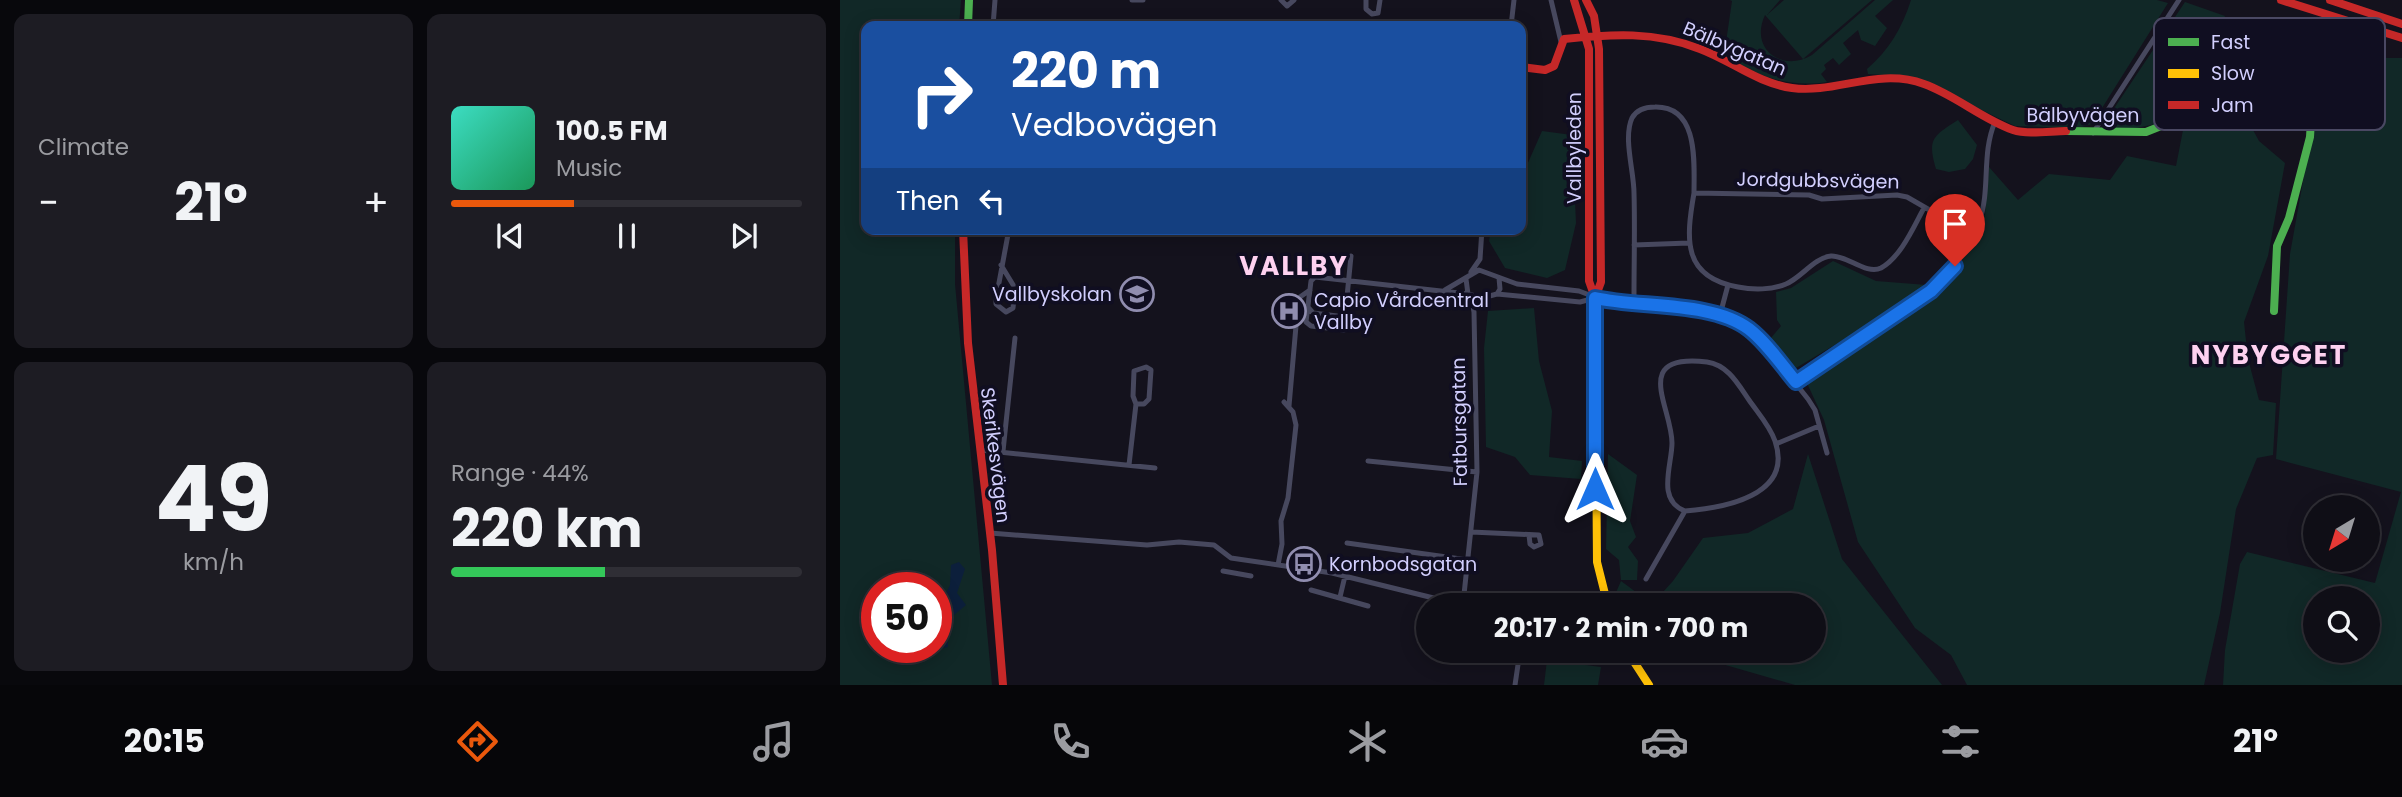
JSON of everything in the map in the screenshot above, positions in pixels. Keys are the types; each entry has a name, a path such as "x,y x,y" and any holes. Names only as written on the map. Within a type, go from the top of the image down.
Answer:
{"main road":[{"path":"968,21 969,0"},
{"name":"Vallbyleden","path":"1574,0 1587,35 1591,132 1589,281 1595,298 1597,562 1605,593"},
{"name":"Vallbyleden","path":"1586,0 1598,36 1601,282 1595,298"},
{"path":"2281,0 2338,18"},
{"path":"2330,0 2384,18"},
{"path":"2385,18 2402,24"},
{"path":"2385,33 2402,38"},
{"path":"1526,68 1545,70 1554,66 1561,42 1587,35 1598,36"},
{"name":"Bälbygatan","path":"1598,36 1653,35 1679,41 1758,79 1793,88 1818,88 1872,77 1922,83 2015,131"},
{"name":"Bälbyvägen","path":"2015,131 2128,134 2154,129"},
{"name":"Bälbyvägen","path":"2274,311 2277,246 2289,218 2310,130"},
{"name":"Skerikesvägen","path":"963,235 964,312 990,533 1003,685"},
{"path":"1635,663 1649,685"}],"street":[{"path":"993,21 995,0"},
{"path":"1132,0 1143,0"},
{"path":"1281,0 1287,6 1294,0"},
{"path":"1366,0 1366,9 1373,14 1378,13 1380,0"},
{"path":"1512,21 1514,0"},
{"path":"1551,0 1561,42"},
{"path":"2167,18 2179,0"},
{"path":"2093,133 2154,39"},
{"path":"1634,295 1630,129 1633,116 1642,108 1659,107 1671,110 1685,122 1694,150 1694,193 1689,243 1695,262 1706,275 1728,285 1747,289 1785,285 1823,258 1832,256 1869,269 1880,269 1907,237 1924,208"},
{"path":"1796,382 1938,285 1959,260 1983,209 1990,135 1995,122"},
{"name":"Jordgubbsvägen","path":"1694,193 1809,195 1822,200 1897,195 1907,197 1973,235"},
{"path":"1001,265 1016,294 1013,308 1006,312 996,304 1001,265 1008,235"},
{"path":"1445,290 1466,278 1480,259 1482,235"},
{"path":"1634,245 1689,243"},
{"path":"1351,256 1349,280 1344,330 1311,326 1306,321 1307,306 1315,277 1349,280 1445,290 1470,295 1580,302 1595,298"},
{"path":"1480,259 1490,273 1524,285 1579,291 1595,298 1720,315 1741,324 1756,335 1796,382 1815,410 1827,453"},
{"path":"1471,272 1490,273"},
{"path":"1466,278 1470,295"},
{"path":"1474,312 1500,289 1499,278"},
{"path":"1720,315 1728,285"},
{"path":"1278,565 1282,544 1281,521 1288,498 1296,425 1287,404 1298,303 1303,294 1310,290"},
{"name":"Fatbursgatan","path":"1465,593 1477,472 1474,312 1470,295"},
{"path":"1307,306 1312,313 1345,317"},
{"path":"1003,452 1015,338"},
{"path":"1701,361 1721,367 1735,380 1776,444 1777,470 1763,490 1733,503 1685,511 1672,500 1667,481 1671,436 1658,390 1667,369 1682,363 1701,361"},
{"path":"1129,465 1136,404 1133,396 1134,371 1146,367 1151,370 1149,399 1144,404 1136,404"},
{"path":"1776,444 1819,426"},
{"path":"979,450 1155,468"},
{"path":"1368,461 1477,472"},
{"path":"1646,579 1685,511"},
{"path":"1471,532 1529,535"},
{"path":"990,533 1147,545 1179,542 1214,545 1231,558 1345,576 1416,593"},
{"path":"1347,542 1388,551 1468,560"},
{"path":"1231,558 1225,572 1251,576"},
{"path":"1340,597 1345,576"},
{"path":"1311,590 1368,606"},
{"path":"1516,685 1519,663"}],"green space":[{"path":"840,0 961,0 959,21 861,21 861,235 955,235 955,284 992,685 840,685"},
{"path":"1730,0 1780,0 1767,15 1784,0 1872,0 1803,59 1812,55 1875,0 1893,0 1875,16 1887,28 1875,46 1861,40 1858,30 1843,43 1851,54 1839,65 1833,58 1824,65 1826,69 1821,74 1827,82 1799,83 1761,75 1724,56","holes":["1765,15 1803,59 1790,61 1771,54 1761,38"]},
{"path":"1911,0 2157,0 2168,3 2159,18 2154,18 2154,25 2092,124 2078,128 2015,126 1912,77 1868,74 1867,69 1894,38"},
{"path":"2185,2 2225,16 2224,18 2174,18"},
{"path":"2154,48 2154,124 2117,130 2103,125"},
{"path":"2385,58 2402,58 2402,685 2223,685 2225,650 2240,564 2247,552 2303,566 2303,572 2330,572 2375,583 2401,492 2276,459 2290,254 2312,130 2385,130"},
{"path":"1958,120 1977,145 1973,159 1965,169 1949,172 1936,169 1932,151 1934,139"},
{"path":"2183,130 2253,130 2259,141 2285,163 2268,256 2244,322 2248,359 2259,400 2276,403 2273,455 2257,458 2236,509 2220,613 2204,685 1967,685 1951,655 1915,628 1858,542 1824,420 1806,381 1937,296 1976,237 1985,214 1989,167 2018,200 2049,174 2110,180 2127,156 2176,166"},
{"path":"1542,131 1572,135 1576,223 1565,270 1547,278 1505,268 1489,241 1490,235 1526,235 1527,165"},
{"path":"1833,261 1876,281 1927,285 1885,315 1796,368 1770,339 1781,326 1777,320 1776,292 1791,288"},
{"path":"1534,308 1539,361 1552,411 1549,457 1582,461 1581,479 1530,475 1515,457 1486,447 1484,348 1488,311"},
{"path":"1608,454 1637,475 1630,521 1636,537 1628,547 1638,561 1637,580 1621,580 1619,560 1606,549"},
{"path":"1808,454 1842,559 1942,685 1795,685 1719,663 1826,663 1826,593 1662,593 1703,538 1748,533 1793,509"},
{"path":"1621,581 1637,593 1616,593"},
{"path":"1547,663 1601,667 1598,685 1544,685"}],"water":[{"path":"959,562 965,569 957,593 966,605 952,617 952,572 951,565"}],"traffic: fast":[{"path":"968,21 969,0"},
{"path":"2066,131 2146,132 2154,129"},
{"path":"2274,311 2277,246 2289,218 2310,130"}],"traffic: slow":[{"path":"1596,437 1597,562 1605,593"},
{"path":"1635,663 1649,685"}],"traffic: jam":[{"path":"1574,0 1589,49 1589,281 1595,298 1596,437"},
{"path":"1586,0 1594,16 1599,49 1601,282 1595,298"},
{"path":"2281,0 2338,18"},
{"path":"2330,0 2384,18"},
{"path":"2385,18 2402,24"},
{"path":"2385,33 2402,38"},
{"path":"1526,68 1545,70 1554,66 1564,39 1633,35 1683,43 1723,59 1756,77 1792,88 1825,88 1874,79 1907,80 1947,94 1990,120 2013,130 2032,133 2066,131"},
{"path":"963,235 968,343 992,550 1003,685"}],"place":[{"name":"Vallbyskolan","path":"1137,294"},
{"name":"Capio Vårdcentral Vallby","path":"1289,311"},
{"name":"Kornbodsgatan","path":"1304,564"}],"district":[{"name":"VALLBY","path":"1294,266"},
{"name":"NYBYGGET","path":"2269,355"}],"route":[{"path":"1595,489 1595,298 1707,312 1731,319 1756,335 1796,382 1931,291 1955,266"}]}
